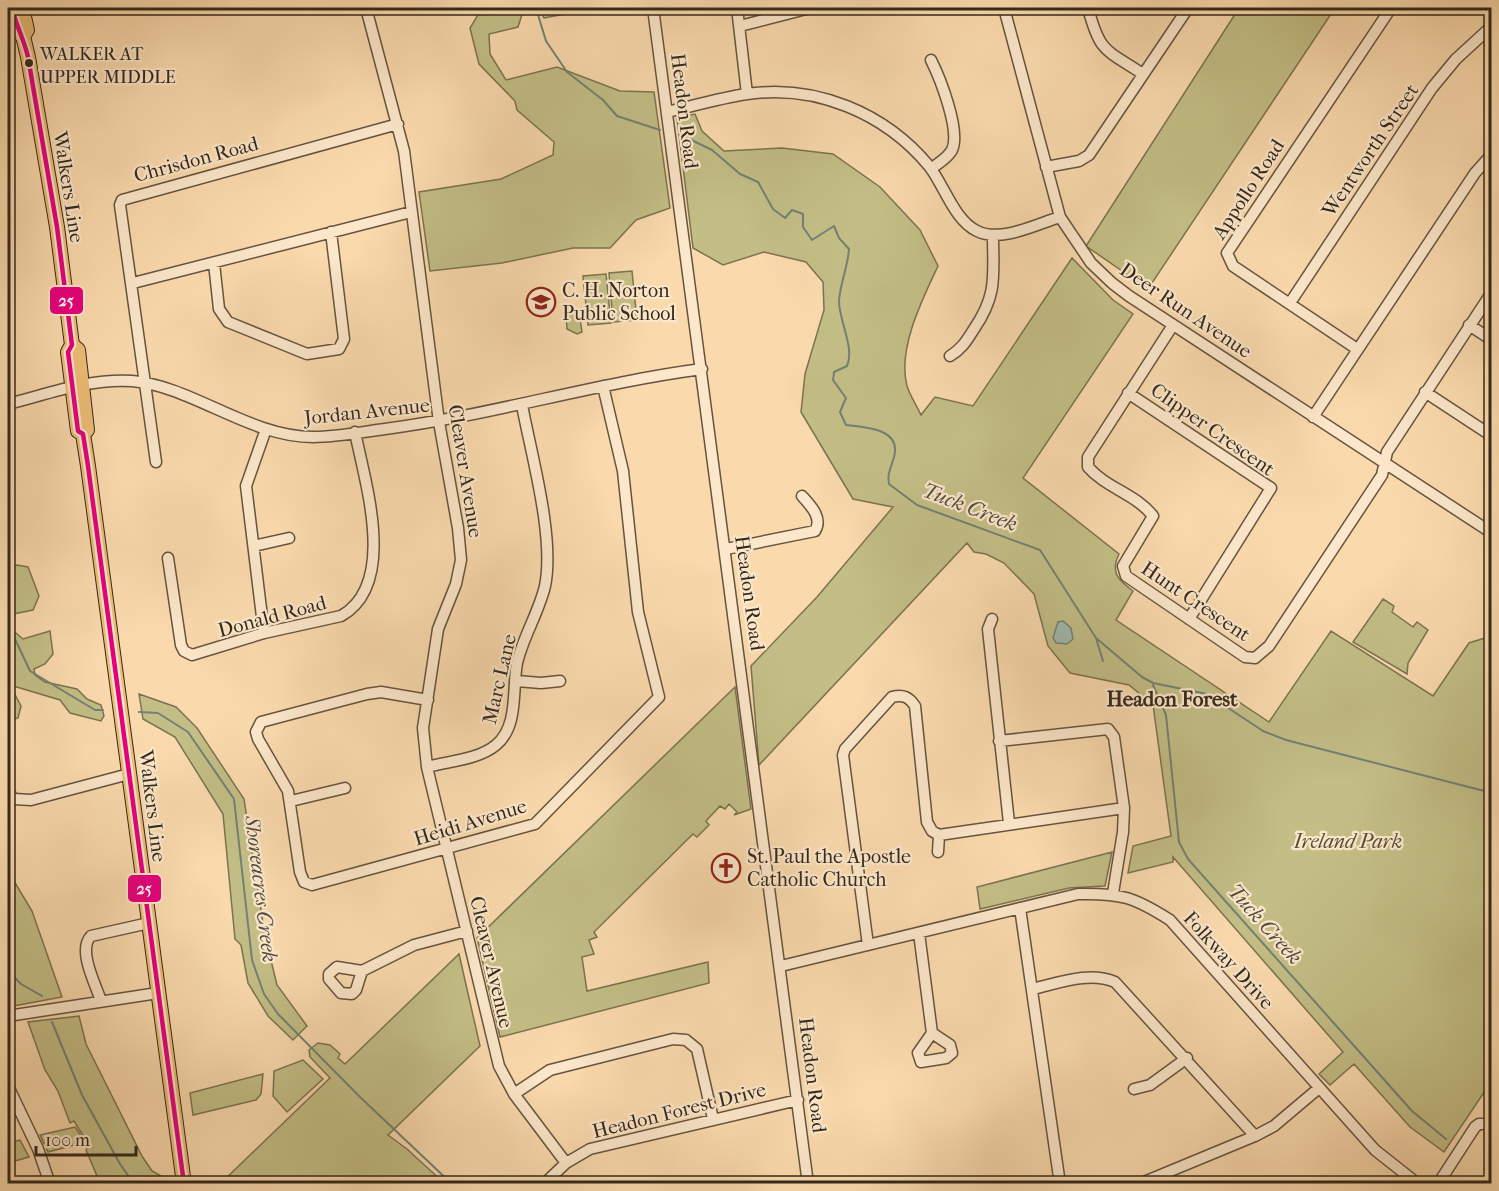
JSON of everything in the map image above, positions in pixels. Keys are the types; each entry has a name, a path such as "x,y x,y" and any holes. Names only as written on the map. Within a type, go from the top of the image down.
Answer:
{"main road":[{"name":"Walkers Line","path":"17,10 17,31 23,36 42,136 72,345 68,351 87,429 83,434 184,1184"}],"street":[{"name":"Cleaver Avenue","path":"366,8 404,152 439,422 453,490 461,560 456,584 438,629 423,728 427,766 493,1048 505,1080 514,1094 567,1163"},
{"name":"Headon Road","path":"653,8 808,1184"},
{"path":"737,8 747,94"},
{"path":"740,26 810,8"},
{"name":"Deer Run Avenue","path":"1004,8 1060,217 1091,262 1112,283 1173,325 1491,533"},
{"path":"1088,8 1095,35 1102,47 1143,74"},
{"path":"1046,167 1079,161 1089,155 1188,8"},
{"name":"Appollo Road","path":"1357,349 1233,266 1227,253 1391,8"},
{"name":"Wentworth Street","path":"1290,303 1432,88 1456,59 1491,26"},
{"path":"931,60 948,106 954,141 946,157 931,169"},
{"path":"667,112 747,94 776,92 826,98 851,108 898,135 931,169 961,218 977,231 993,235 1005,234 1060,217"},
{"name":"Chrisdon Road","path":"156,462 141,369 133,283 120,205 127,197 398,124"},
{"path":"1313,417 1475,173 1491,154"},
{"path":"133,283 411,212"},
{"path":"214,263 219,309 228,322 307,354 339,349 344,339 331,232"},
{"path":"950,356 960,350 989,305 993,290 993,235"},
{"name":"Hunt Crescent","path":"1173,325 1088,457 1088,467 1095,475 1145,506 1153,516 1123,566 1126,576 1245,657 1255,658 1262,654 1382,475 1387,452 1491,292"},
{"path":"1469,325 1491,340"},
{"name":"Jordan Avenue","path":"8,404 105,381 145,383 266,429 314,437 439,422 603,386 702,369"},
{"name":"Heidi Avenue","path":"428,700 381,692 261,722 256,732 258,739 281,776 291,801 300,872 304,882 312,885 536,824 659,697 638,612 623,471 603,386"},
{"path":"1425,392 1491,436"},
{"name":"Clipper Crescent","path":"1128,393 1271,488 1189,619"},
{"name":"Marc Lane","path":"427,766 484,753 496,745 509,725 517,681 517,664 544,587 547,570 540,498 522,405"},
{"path":"264,633 246,486 266,429"},
{"name":"Donald Road","path":"168,558 184,651 192,655 264,633 341,616 360,601 373,560 375,542 355,432"},
{"path":"726,549 815,531 818,525 817,516 802,496"},
{"path":"254,546 289,538"},
{"path":"992,619 988,629 1009,823"},
{"path":"517,681 541,683 560,681"},
{"path":"868,945 843,755 845,749 892,697 900,695 910,699 915,706 927,822 932,831 939,835 1124,808"},
{"path":"999,741 1108,729 1114,737 1124,808 1123,832 1113,893"},
{"path":"8,792 14,799 31,800 129,774"},
{"path":"291,801 345,788"},
{"path":"938,852 939,835"},
{"name":"Folkway Drive","path":"781,966 1078,894 1113,893 1145,904 1170,920 1383,1159 1418,1184"},
{"path":"1020,909 1060,1184"},
{"path":"101,1001 85,950 86,941 91,936 149,923"},
{"path":"362,971 398,951 467,931"},
{"path":"919,933 932,1033"},
{"path":"1032,989 1089,977 1103,977 1115,982 1187,1058 1255,1136"},
{"path":"8,1016 158,993"},
{"path":"514,1094 550,1070 673,1038 686,1040 696,1049 713,1119"},
{"path":"1134,1089 1150,1085 1187,1058"},
{"path":"8,1086 38,1149 50,1184"},
{"path":"1139,1184 1274,1126 1319,1088"},
{"name":"Headon Forest Drive","path":"544,1184 567,1163 590,1149 798,1100"},
{"path":"1438,1184 1475,1127 1479,1124 1491,1124"}],"green space":[{"path":"482,8 524,8 518,27 489,34 490,54 506,80 557,67 620,91 654,92 670,208 636,220 610,248 573,248 502,263 430,271 419,192 501,179 553,155 554,142 517,110 515,101 479,64 470,28"},
{"path":"538,8 599,8 544,18"},
{"path":"1239,8 1335,8 1148,289 1086,246"},
{"name":"Ireland Park","path":"695,114 702,131 724,151 782,148 833,154 880,187 920,230 938,266 913,324 906,356 907,386 921,415 935,397 973,406 1072,258 1113,300 1133,314 1023,478 1119,554 1115,566 1117,575 1133,591 1116,620 1269,722 1331,631 1433,696 1469,643 1491,636 1491,1082 1444,1152 1410,1127 1354,1064 1330,1085 1319,1074 1343,1052 1173,857 1173,862 1128,873 1133,846 1171,836 1153,705 1129,685 1070,673 1048,646 1034,594 1004,563 986,554 974,552 967,543 759,765 751,666 817,597 893,507 853,499 801,412 805,374 824,310 823,282 806,262 764,252 723,265 693,248 677,118"},
{"path":"632,271 637,320 613,322 609,273"},
{"path":"606,274 611,323 588,325 583,276"},
{"path":"579,312 582,332 577,334 567,329 566,314"},
{"path":"8,566 28,567 39,596 33,610 8,615"},
{"path":"1383,599 1394,606 1392,612 1413,627 1417,622 1428,630 1408,663 1407,674 1353,642"},
{"path":"50,631 53,654 45,664 34,669 35,675 45,682 77,689 87,699 101,705 104,716 101,721 70,713 60,700 10,685 21,706 18,718 8,721 8,636 16,633 23,639"},
{"path":"735,687 751,809 734,815 737,812 729,804 725,809 720,806 706,821 709,825 697,837 693,834 594,932 597,937 589,940 594,954 582,957 587,991 708,962 709,983 500,1037 477,938"},
{"path":"139,694 176,707 197,728 244,799 265,936 277,985 307,1026 293,1040 268,1016 248,983 241,945 235,939 223,814 175,737 143,719"},
{"path":"1112,852 1105,886 1069,888 980,909 977,887"},
{"path":"8,871 32,911 62,997 8,1007"},
{"path":"459,954 480,1046 388,1135 444,1183 221,1183 330,1078 310,1057 309,1050 318,1043 330,1045 340,1054 338,1058 345,1064"},
{"path":"79,1016 86,1044 142,1156 152,1171 168,1180 168,1183 100,1183 86,1150 89,1145 74,1121 70,1123 58,1091 45,1070 28,1022"},
{"path":"303,1060 323,1079 287,1112 273,1096 274,1071"},
{"path":"263,1074 261,1094 256,1100 193,1115 190,1093"},
{"path":"75,1127 82,1137 82,1143 48,1152 40,1135"},
{"path":"20,1140 29,1157 8,1163 8,1143"}],"shaded area":[{"path":"1063,621 1071,628 1073,639 1067,644 1056,643 1053,638 1058,622"}],"waterway":[{"name":"Tuck Creek","path":"536,8 546,41 567,72 603,100 617,116 660,130"},
{"name":"Tuck Creek","path":"679,134 712,150 740,174 758,182 773,209 785,218 792,210 803,214 803,227 812,240 834,226 839,238 849,249 839,301 849,359 847,366 834,372 833,380 846,398 840,412 846,425 871,428 880,431 892,440 895,447 889,484 917,505 1040,550 1096,638 1142,677 1153,683 1207,694 1263,731 1286,740 1492,793"},
{"name":"Shoreacres Creek","path":"8,624 30,671 95,710 103,710"},
{"name":"Tuck Creek","path":"1096,638 1103,661"},
{"name":"Tuck Creek","path":"1153,685 1166,715 1179,842 1188,859 1412,1111 1446,1139"},
{"name":"Shoreacres Creek","path":"139,712 158,713 188,732 234,799 252,960 264,994 278,1014 361,1098 452,1184"},
{"name":"Shoreacres Creek","path":"8,971 21,984 42,996"},
{"name":"Shoreacres Creek","path":"52,1022 82,1095 120,1164 134,1184"}],"transit line":[{"name":"25","path":"12,8 28,57 57,227 72,345 68,352 78,431 83,434 88,466 184,1184"}],"place":[{"name":"WALKER AT UPPER MIDDLE","path":"29,63"},
{"name":"C. H. Norton Public School","path":"541,302"},
{"name":"St. Paul the Apostle Catholic Church","path":"726,868"}],"district":[{"name":"Headon Forest","path":"1172,699"}]}
